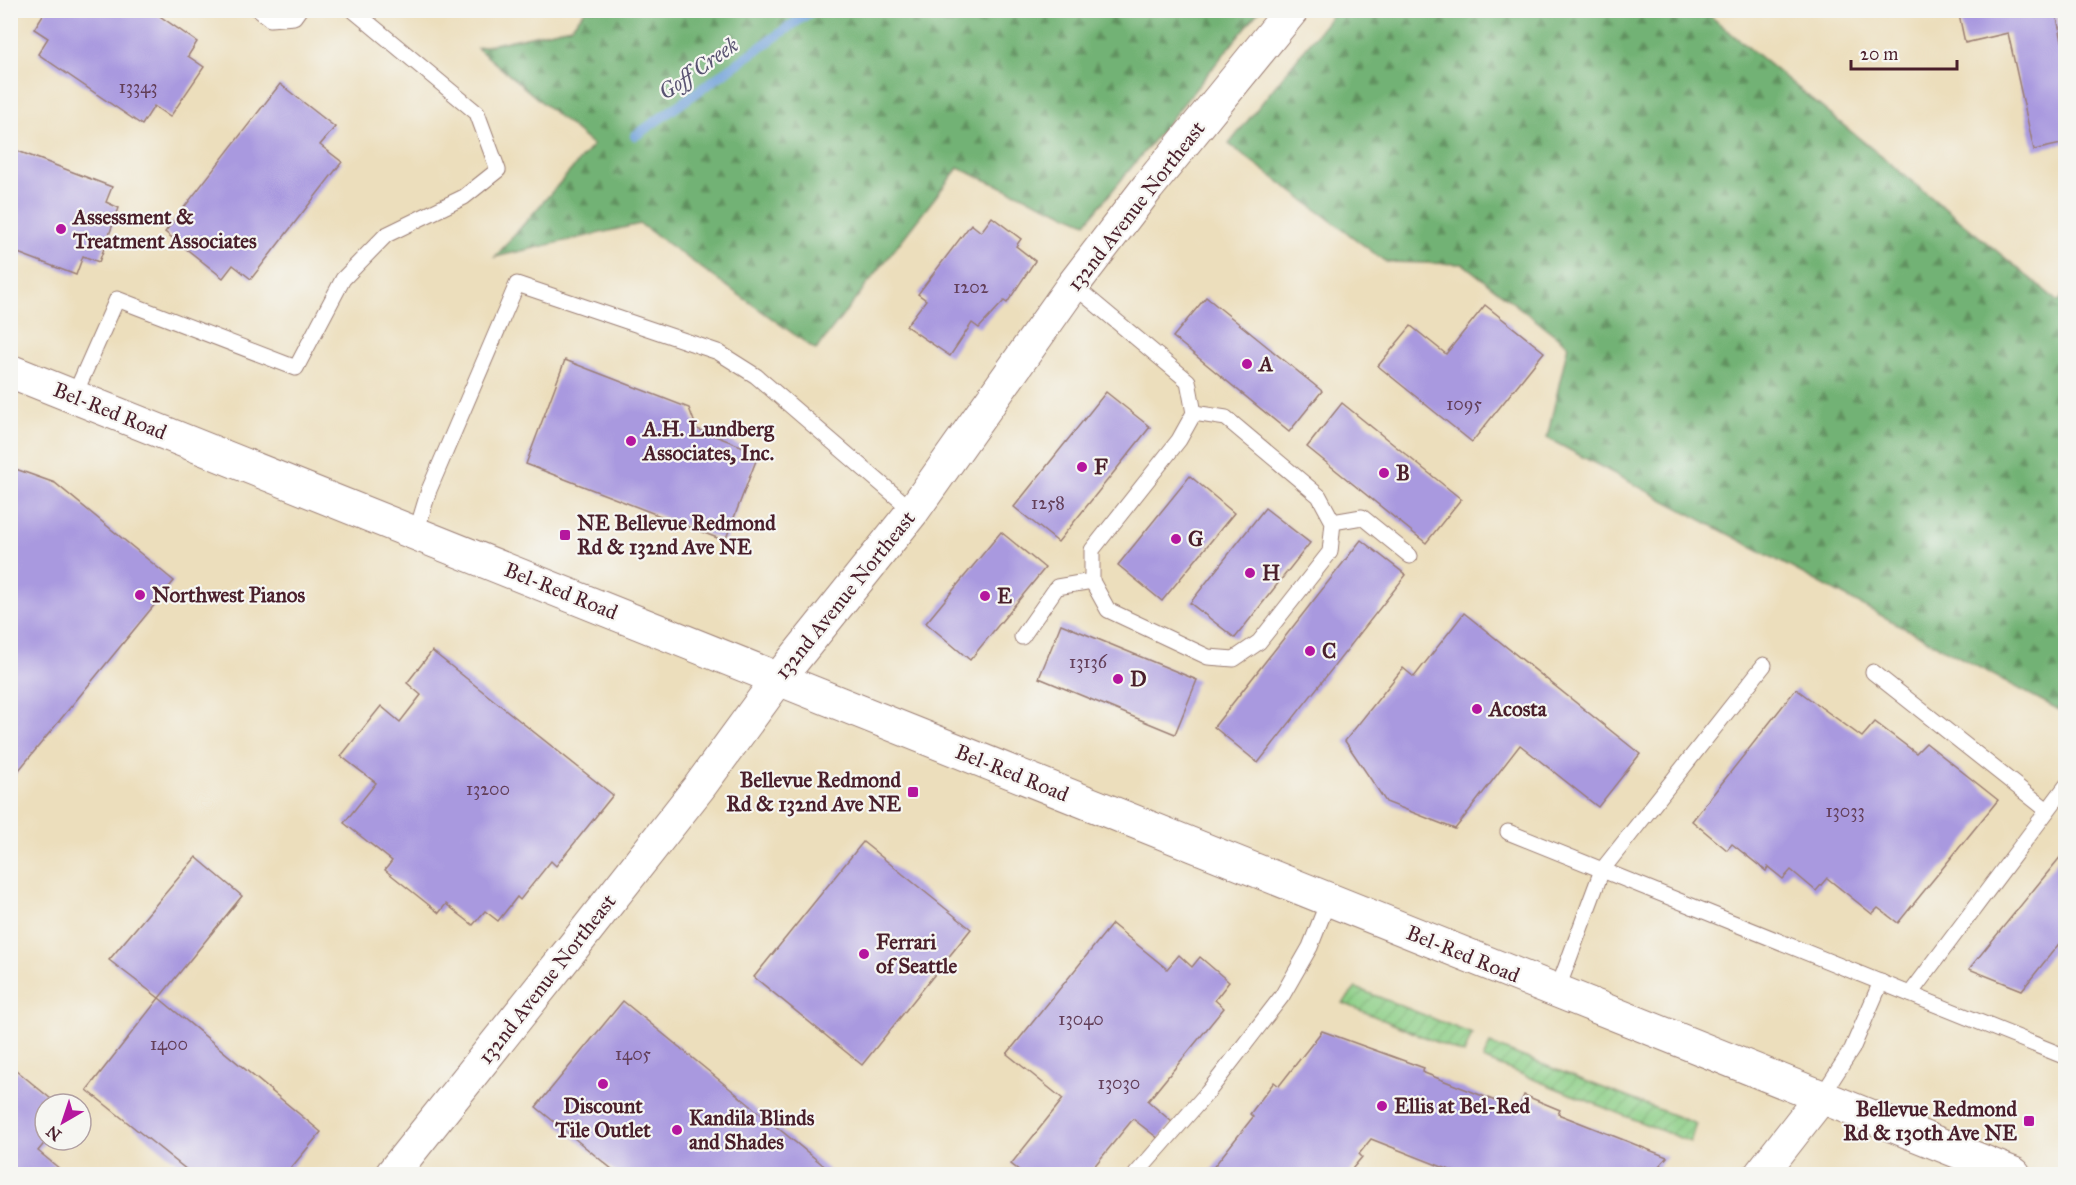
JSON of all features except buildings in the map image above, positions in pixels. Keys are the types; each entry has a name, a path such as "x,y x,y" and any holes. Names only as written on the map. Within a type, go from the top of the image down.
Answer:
{"main road":[{"name":"132nd Avenue Northeast","path":"392,1174 700,786 779,678 913,511 1074,285 1148,187 1292,10"},
{"name":"Bel-Red Road","path":"10,371 2014,1174"},
{"path":"1761,1174 1821,1097"}],"lane":[{"path":"259,10 270,19 294,17 299,10"},
{"path":"74,396 117,299 296,368 343,279 386,235 464,197 498,170 477,113 353,10"},
{"path":"416,533 429,490 517,284 718,352 756,376 913,511"},
{"path":"1074,285 1188,381 1194,412 1179,440 1092,550 1092,581 1108,610 1208,657 1234,659 1259,642 1330,552 1333,522 1319,496 1226,418 1194,412"},
{"path":"1333,522 1362,518 1410,556"},
{"path":"1022,637 1058,587 1092,581"},
{"path":"1557,992 1602,870 1764,665"},
{"path":"1873,672 2047,810"},
{"path":"1910,994 2066,786"},
{"path":"1508,832 2066,1057"},
{"path":"1136,1174 1208,1092 1282,996 1310,947 1329,899"},
{"path":"1821,1097 1852,1049 1881,982"}],"green space":[{"path":"586,10 1259,11 1086,223 958,168 816,350 640,224 495,257 593,145 477,48 571,27"},
{"path":"1335,11 1704,11 2059,302 2065,292 2065,713 1547,438 1568,345 1463,264 1386,262 1229,144"},
{"path":"1356,988 1472,1034 1464,1054 1343,1003"},
{"path":"1490,1044 1696,1124 1690,1142 1483,1059"}],"waterway":[{"name":"Goff Creek","path":"635,136 813,10"}],"place":[{"name":"Assessment & Treatment Associates","path":"61,229"},
{"name":"A","path":"1247,364"},
{"name":"A.H. Lundberg Associates, Inc.","path":"631,441"},
{"name":"F","path":"1082,467"},
{"name":"B","path":"1384,473"},
{"name":"NE Bellevue Redmond Rd & 132nd Ave NE","path":"565,535"},
{"name":"G","path":"1176,539"},
{"name":"H","path":"1250,573"},
{"name":"Northwest Pianos","path":"140,595"},
{"name":"E","path":"985,596"},
{"name":"C","path":"1310,651"},
{"name":"D","path":"1118,679"},
{"name":"Acosta","path":"1477,709"},
{"name":"Bellevue Redmond Rd & 132nd Ave NE","path":"913,792"},
{"name":"Ferrari of Seattle","path":"864,954"},
{"name":"Discount Tile Outlet","path":"603,1084"},
{"name":"Ellis at Bel-Red","path":"1382,1106"},
{"name":"Bellevue Redmond Rd & 130th Ave NE","path":"2029,1121"},
{"name":"Kandila Blinds and Shades","path":"677,1130"}]}
